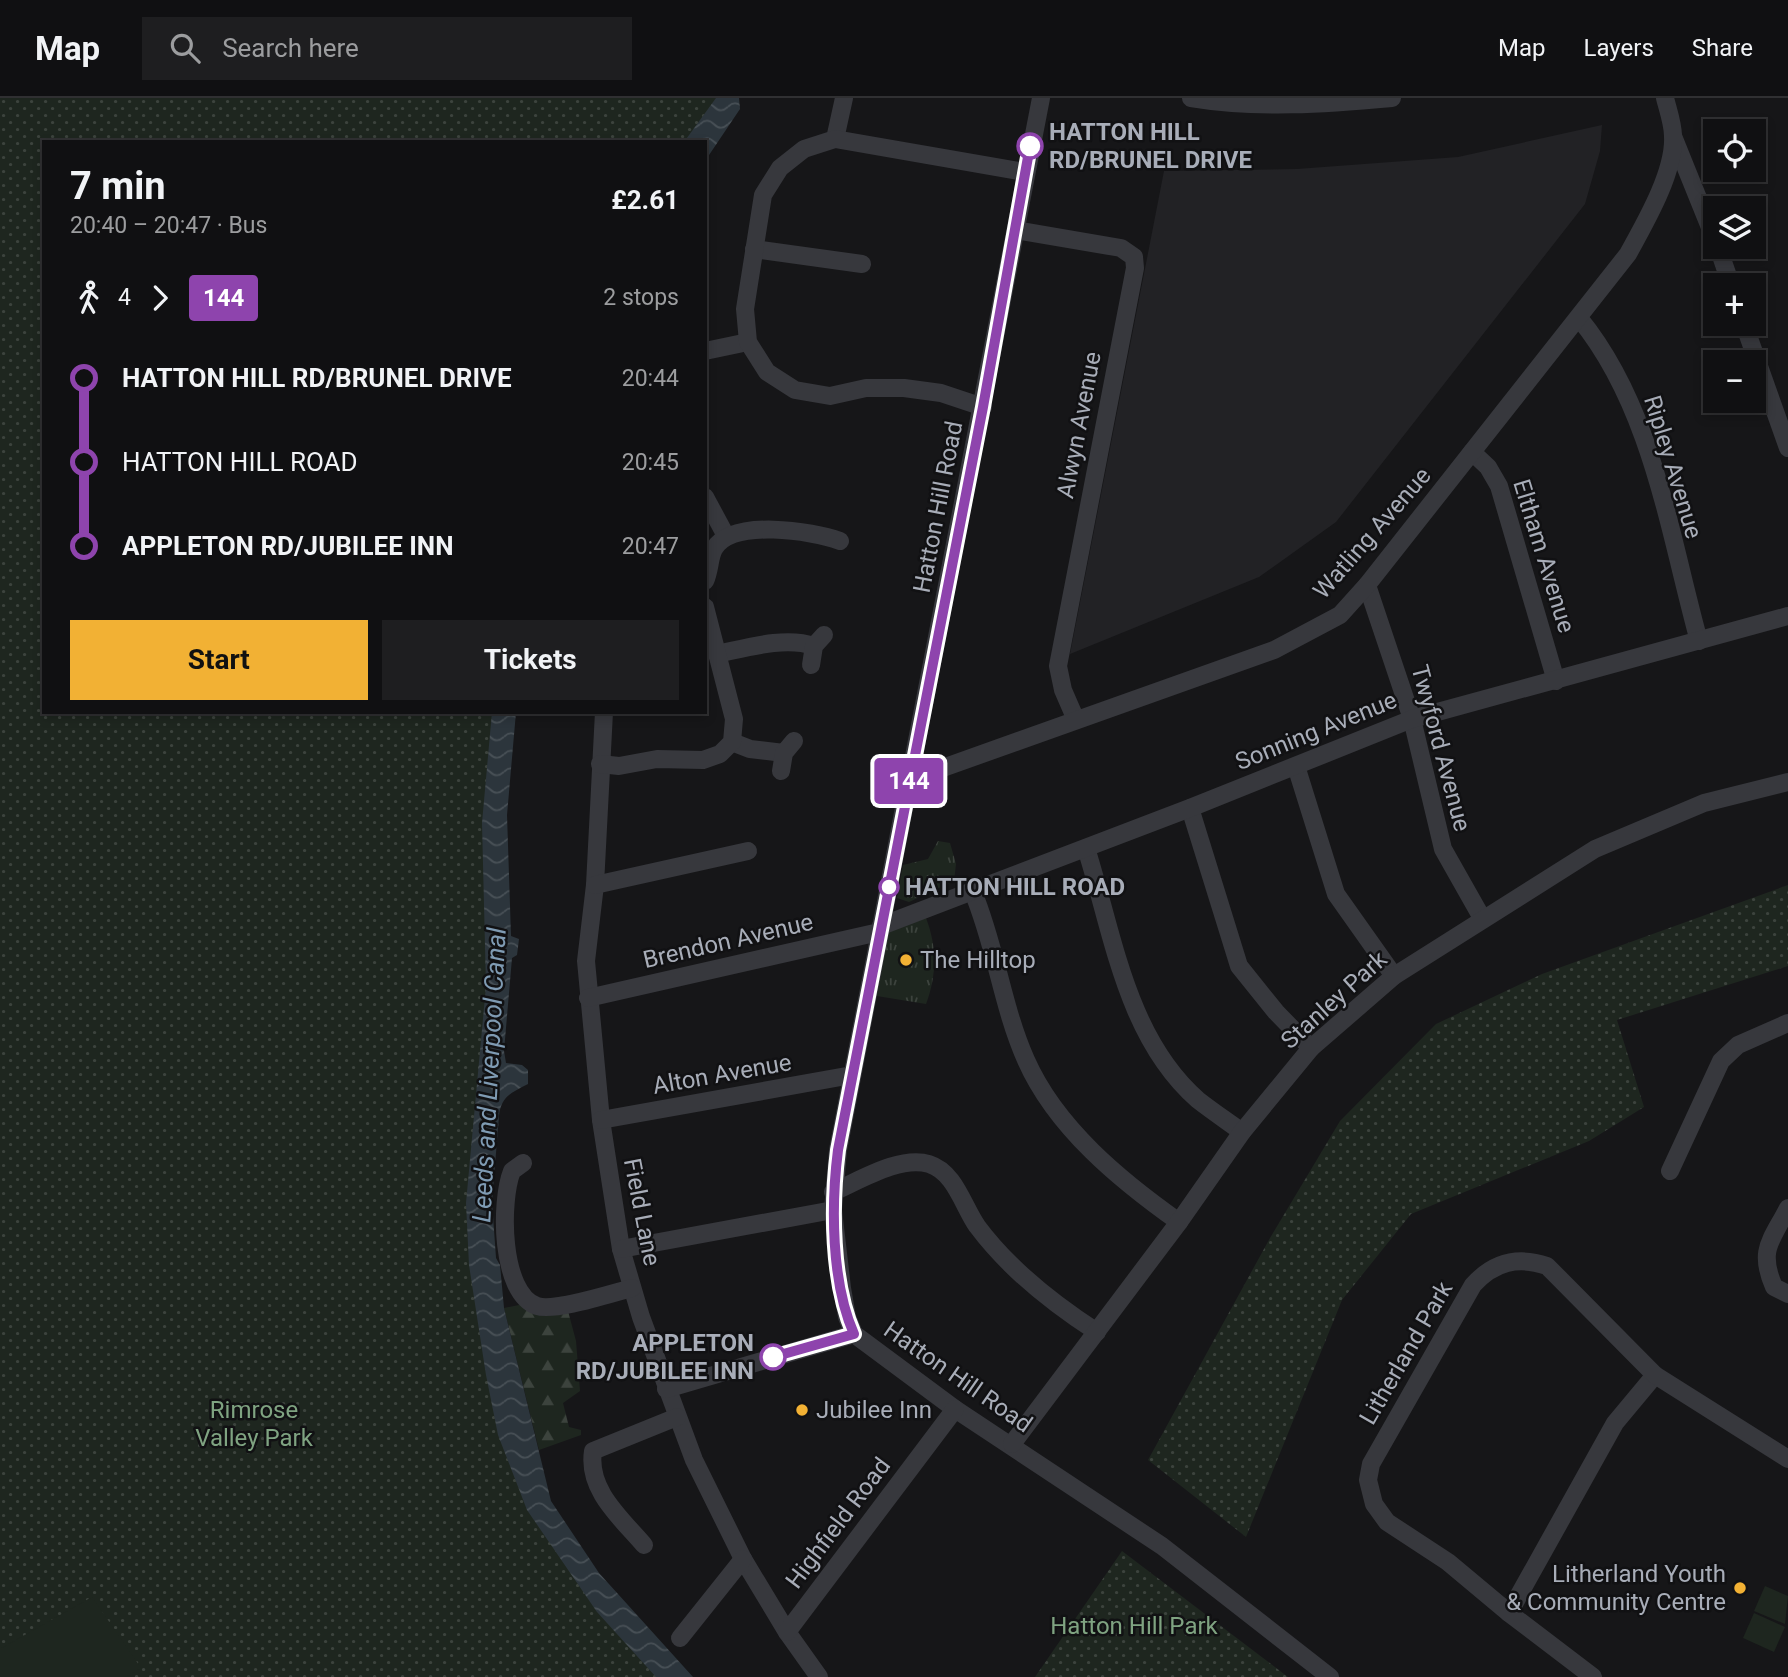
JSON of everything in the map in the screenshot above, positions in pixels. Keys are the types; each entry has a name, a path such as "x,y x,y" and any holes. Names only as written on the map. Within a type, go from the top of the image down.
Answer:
{"street":[{"path":"835,139 844,98"},
{"name":"Hatton Hill Road","path":"1041,98 852,1075 833,1201 847,1317 854,1334 955,1409 1012,1444 1162,1546 1330,1677"},
{"path":"1191,98 1217,102 1392,98"},
{"name":"Watling Avenue","path":"909,780 1274,650 1340,615 1367,585 1628,254 1648,216 1670,159 1673,136 1665,98"},
{"path":"1673,136 1703,210"},
{"path":"983,407 941,393 904,388 866,388 830,396 795,390 768,372 747,342 745,309 763,195 780,168 804,149 835,139 1025,172"},
{"name":"Alwyn Avenue","path":"1016,230 1121,248 1134,257 1135,268 1058,666 1063,690 1076,720"},
{"path":"754,249 862,264"},
{"name":"Ripley Avenue","path":"1579,318 1609,360 1647,450 1699,641"},
{"path":"1748,336 1788,448"},
{"path":"707,351 747,342"},
{"name":"Eltham Avenue","path":"1472,452 1488,467 1499,486 1556,681"},
{"path":"707,501 726,536"},
{"path":"707,573 714,549 726,536 742,531 774,530 822,535 840,541"},
{"name":"Twyford Avenue","path":"1367,585 1412,719 1443,849 1482,918"},
{"path":"600,764 619,766 657,759 703,760 720,754 732,742 734,719 707,615"},
{"name":"Sonning Avenue","path":"880,929 1412,719 1788,616"},
{"path":"717,654 819,641 811,665"},
{"name":"Field Lane","path":"604,714 595,885 586,961 601,1121 621,1249 677,1417 743,1559 787,1632 819,1677"},
{"path":"732,742 750,749 786,755"},
{"path":"1296,766 1336,894 1394,976"},
{"name":"Stanley Park","path":"1012,1444 1179,1222 1242,1132 1311,1048 1394,976 1595,849 1635,829 1704,803 1788,782"},
{"path":"1190,808 1238,966 1276,1012 1311,1048"},
{"path":"1086,848 1115,953 1144,1025 1170,1069 1198,1099 1242,1132"},
{"path":"595,885 748,851"},
{"path":"972,892 987,927 1010,1015 1027,1062 1049,1097 1096,1157 1116,1177 1179,1222"},
{"name":"Brendon Avenue","path":"588,998 880,929"},
{"path":"1670,1171 1721,1061 1738,1045 1788,1023"},
{"name":"Alton Avenue","path":"601,1121 852,1075"},
{"path":"621,1249 833,1201 900,1165 927,1163 937,1167 958,1191 977,1225 1002,1256 1064,1311 1097,1332"},
{"path":"523,1164 512,1171 503,1209 511,1273 524,1297 538,1306 554,1306 632,1288"},
{"path":"1788,1208 1766,1249 1765,1266 1774,1287 1788,1294"},
{"name":"Litherland Park","path":"1593,1677 1448,1562 1387,1522 1374,1504 1368,1480 1371,1464 1474,1285 1487,1270 1505,1262 1528,1260 1547,1266 1656,1375 1788,1459"},
{"path":"666,1389 854,1334"},
{"path":"1509,1613 1615,1423 1656,1375"},
{"name":"Highfield Road","path":"787,1632 955,1409"},
{"path":"644,1545 607,1502 594,1480 593,1451 677,1417"},
{"path":"680,1638 743,1559"}],"shaded area":[{"path":"1602,125 1600,151 1585,204 1336,522 1259,577 1070,654 1164,171 1297,169 1458,157"}],"green space":[{"name":"Rimrose Valley Park","path":"0,98 731,98 700,140 42,140 42,714 505,714 478,1212 531,1489 674,1677 0,1677"},
{"path":"938,841 950,843 956,864 954,881 909,902 897,898 903,865 928,859"},
{"path":"1788,885 1788,966 1617,1020 1644,1107 1589,1141 1411,1214 1342,1300 1246,1537 1148,1460 1270,1238 1340,1121 1436,1024 1542,974"},
{"path":"926,918 934,961 926,1004 877,996 889,931"},
{"path":"564,1296 576,1341 580,1391 563,1403 569,1427 581,1430 581,1435 539,1450 504,1308"},
{"name":"Hatton Hill Park","path":"1122,1551 1288,1677 1035,1677"},
{"path":"1765,1586 1788,1596 1785,1624 1754,1611"},
{"path":"92,1597 141,1668 126,1677 0,1677 0,1649"},
{"path":"1754,1613 1785,1627 1774,1652 1743,1638"}],"water":[{"path":"716,98 739,98 740,109 707,158 707,140 685,140"},
{"name":"Leeds and Liverpool Canal","path":"492,714 516,714 507,815 511,936 519,939 517,955 512,958 504,1051 506,1063 522,1065 528,1070 528,1084 505,1099 499,1116 492,1202 496,1258 500,1265 504,1308 551,1501 599,1573 693,1677 656,1677 597,1612 527,1510 498,1435 469,1265 466,1203 486,986 482,823"}],"bus line":[{"name":"144","path":"773,1357 854,1334 847,1317 842,1288 833,1210 832,1192 838,1150 983,407 1030,146"}],"place":[{"name":"HATTON HILL RD/BRUNEL DRIVE","path":"1030,146"},
{"name":"HATTON HILL ROAD","path":"889,887"},
{"name":"The Hilltop","path":"906,960"},
{"name":"APPLETON RD/JUBILEE INN","path":"773,1357"},
{"name":"Jubilee Inn","path":"802,1410"},
{"name":"Litherland Youth & Community Centre","path":"1740,1588"}]}
